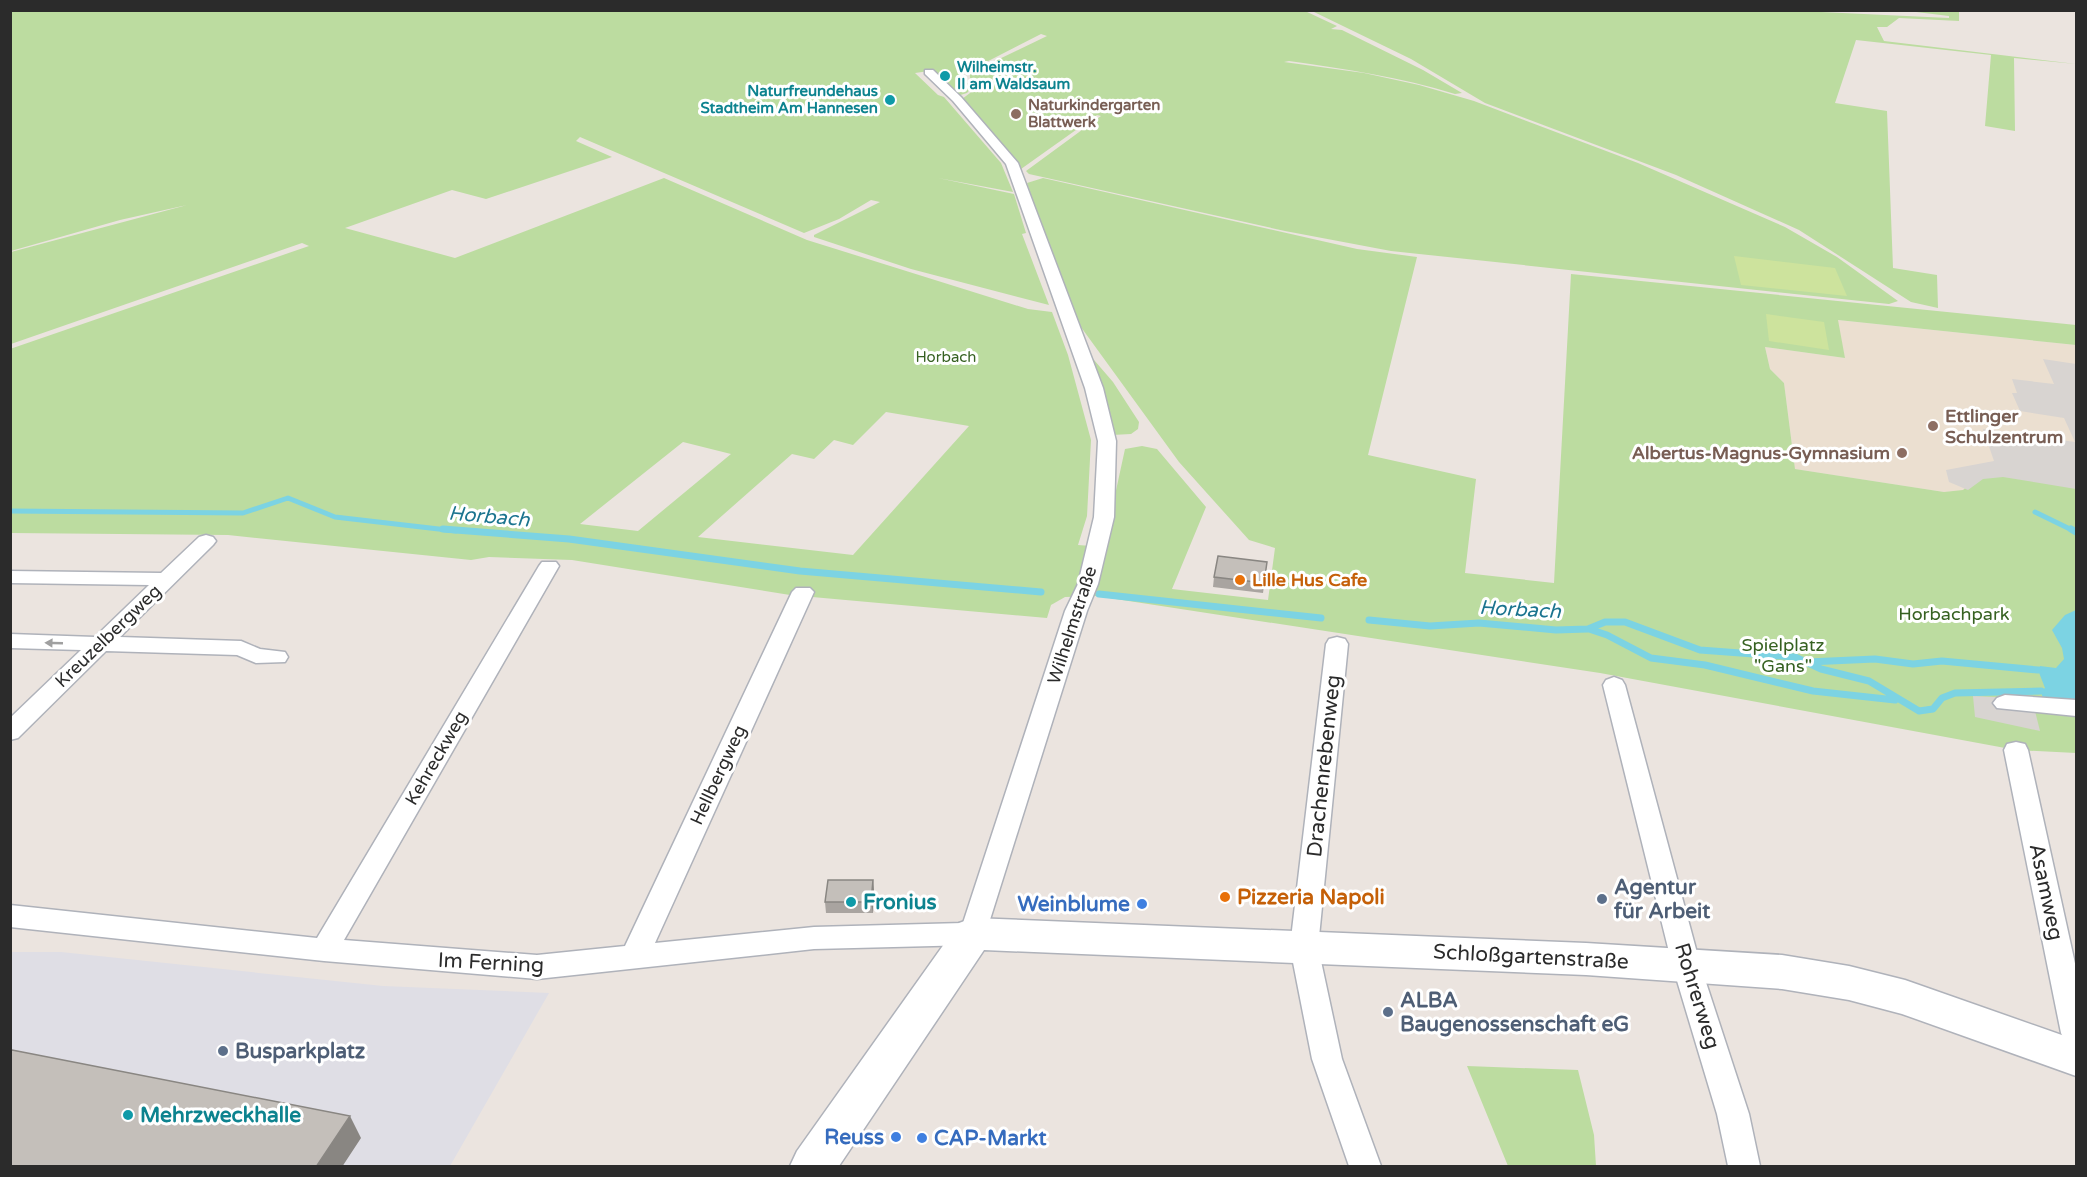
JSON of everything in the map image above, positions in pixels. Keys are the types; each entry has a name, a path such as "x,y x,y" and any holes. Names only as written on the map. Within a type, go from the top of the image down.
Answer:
{"street":[{"name":"Wilhelmstraße","path":"813,1167 973,934 1076,611 1088,584 1104,517 1107,441 1094,388 1018,176 1012,163 957,99 929,72"},
{"name":"Kreuzelbergweg","path":"10,732 97,644 206,541"},
{"name":"Kehreckweg","path":"324,950 549,566"},
{"path":"10,577 168,579"},
{"name":"Hellbergweg","path":"634,958 803,592"},
{"path":"10,641 241,648 256,656 277,657"},
{"name":"Drachenrebenweg","path":"1337,644 1304,947 1327,1059 1365,1167"},
{"name":"Rohrerweg","path":"1614,686 1686,964 1733,1114 1744,1167"},
{"path":"2005,703 2076,708"},
{"name":"Asamweg","path":"2016,750 2076,1033"},
{"name":"Im Ferning","path":"10,916 324,950 537,967 814,938 973,934"},
{"name":"Schloßgartenstraße","path":"973,934 1686,964 1782,972 1849,983 1905,997 2076,1058"}],"shaded area":[{"name":"Ettlinger Schulzentrum","path":"1837,320 2076,345 2076,487 1944,492 1795,469 1784,383 1770,369 1765,347 1845,358"},
{"path":"2043,359 2076,364 2076,489 2003,477 1983,479 1968,490 1949,482 1946,470 1994,461 1983,429 2075,442 2064,418 2020,411 2012,393 2017,393 2012,379 2054,384"},
{"path":"1973,696 2076,701 2076,714 2035,711 2040,731 1975,717"},
{"path":"10,952 61,952 383,986 549,993 450,1166 11,1166"}],"green space":[{"path":"11,11 1305,11 1337,26 1331,29 1342,30 1423,70 1462,93 1455,94 1393,78 1352,70 1284,62 1364,73 1419,85 1474,101 1638,163 1785,227 1837,257 1898,301 1889,304 1391,251 1285,231 1029,174 1026,171 1101,116 1097,115 1021,169 962,99 978,87 970,78 970,73 1047,36 1041,34 961,75 971,88 967,93 957,96 929,71 915,73 938,95 944,97 1001,163 1013,192 938,178 1014,194 1026,233 1022,234 1049,305 911,269 814,237 880,202 871,200 839,219 804,233 580,137 576,141 612,157 486,199 452,190 345,228 455,258 664,178 807,240 1028,309 1052,312 1068,355 1091,440 1087,516 1078,545 1091,546 1097,578 1125,449 1142,446 1157,449 1206,507 1172,589 1268,600 1275,548 1249,540 1179,462 1078,323 1055,267 1027,183 1043,178 1357,249 1417,257 1368,455 1476,479 1465,573 1554,583 1571,274 2076,325 2076,345 1838,320 1845,358 1765,347 1770,369 1784,383 1795,469 1944,492 1963,490 1978,476 1999,474 2076,487 2076,753 2016,750 1600,673 1096,596 1065,597 1051,605 1047,618 790,595 572,560 489,557 471,560 228,535 11,533 10,349 309,246 302,243 11,344 11,252 187,205 120,220 11,251","holes":["886,412 969,426 853,555 698,537 792,454 814,459 834,440 853,445","683,442 731,454 638,531 580,524"]},
{"path":"1312,11 1800,11 1949,18 1949,16 1908,11 1959,11 1959,21 1899,18 1887,27 1877,27 1884,41 2076,64 2014,58 2015,131 1985,126 1991,55 1856,40 1835,103 1887,111 1893,268 1937,275 1938,308 1911,302 1799,230 1676,175 1485,103 1411,59"},
{"path":"1734,256 1835,268 1847,296 1741,285"},
{"path":"1766,314 1824,322 1829,350 1769,341"},
{"path":"1088,353 1113,382 1139,422 1138,429 1131,434 1112,435"},
{"path":"1467,1066 1578,1070 1594,1135 1596,1166 1508,1166"}],"water":[{"path":"2076,610 2076,701 2043,699 2041,691 2045,688 2038,670 2040,666 2056,668 2064,659 2062,648 2052,630 2065,615"}],"building":[{"path":"1218,556 1267,562 1264,583 1214,577"},
{"path":"828,880 873,880 871,902 825,902"},
{"name":"Mehrzweckhalle","path":"12,1050 350,1116 316,1167 10,1167 10,1052"}],"waterway":[{"name":"Horbach","path":"10,511 243,513 288,498 335,517 456,531"},
{"path":"2035,512 2074,531"},
{"name":"Horbach","path":"443,529 569,539 800,571 1041,592"},
{"path":"2071,529 2076,532"},
{"name":"Horbach","path":"1099,594 1321,618"},
{"name":"Horbach","path":"1369,620 1430,626 1479,623 1556,630 1588,629 1605,622 1625,622 1700,650 1795,657 1821,669 1869,681 1919,711 1933,709 1942,698 1955,693 2041,691"},
{"path":"1589,629 1607,635 1651,658 1705,665 1813,691 1895,700"},
{"path":"1808,662 1875,659 1913,664 1942,661 2038,670"}],"place":[{"name":"Wilheimstr. II am Waldsaum","path":"945,76"},
{"name":"Naturfreundehaus Stadtheim Am Hannesen","path":"890,100"},
{"name":"Naturkindergarten Blattwerk","path":"1016,114"},
{"name":"Ettlinger Schulzentrum","path":"1933,426"},
{"name":"Albertus-Magnus-Gymnasium","path":"1902,453"},
{"name":"Lille Hus Cafe","path":"1240,580"},
{"name":"Pizzeria Napoli","path":"1225,897"},
{"name":"Agentur für Arbeit","path":"1602,899"},
{"name":"Fronius","path":"851,902"},
{"name":"Weinblume","path":"1142,904"},
{"name":"ALBA Baugenossenschaft eG","path":"1388,1012"},
{"name":"Busparkplatz","path":"223,1051"},
{"name":"Mehrzweckhalle","path":"128,1115"},
{"name":"Reuss","path":"896,1137"},
{"name":"CAP-Markt","path":"922,1138"}],"park label":[{"name":"Horbachpark","path":"1954,614"},
{"name":"Spielplatz \"Gans\"","path":"1783,655"}]}
